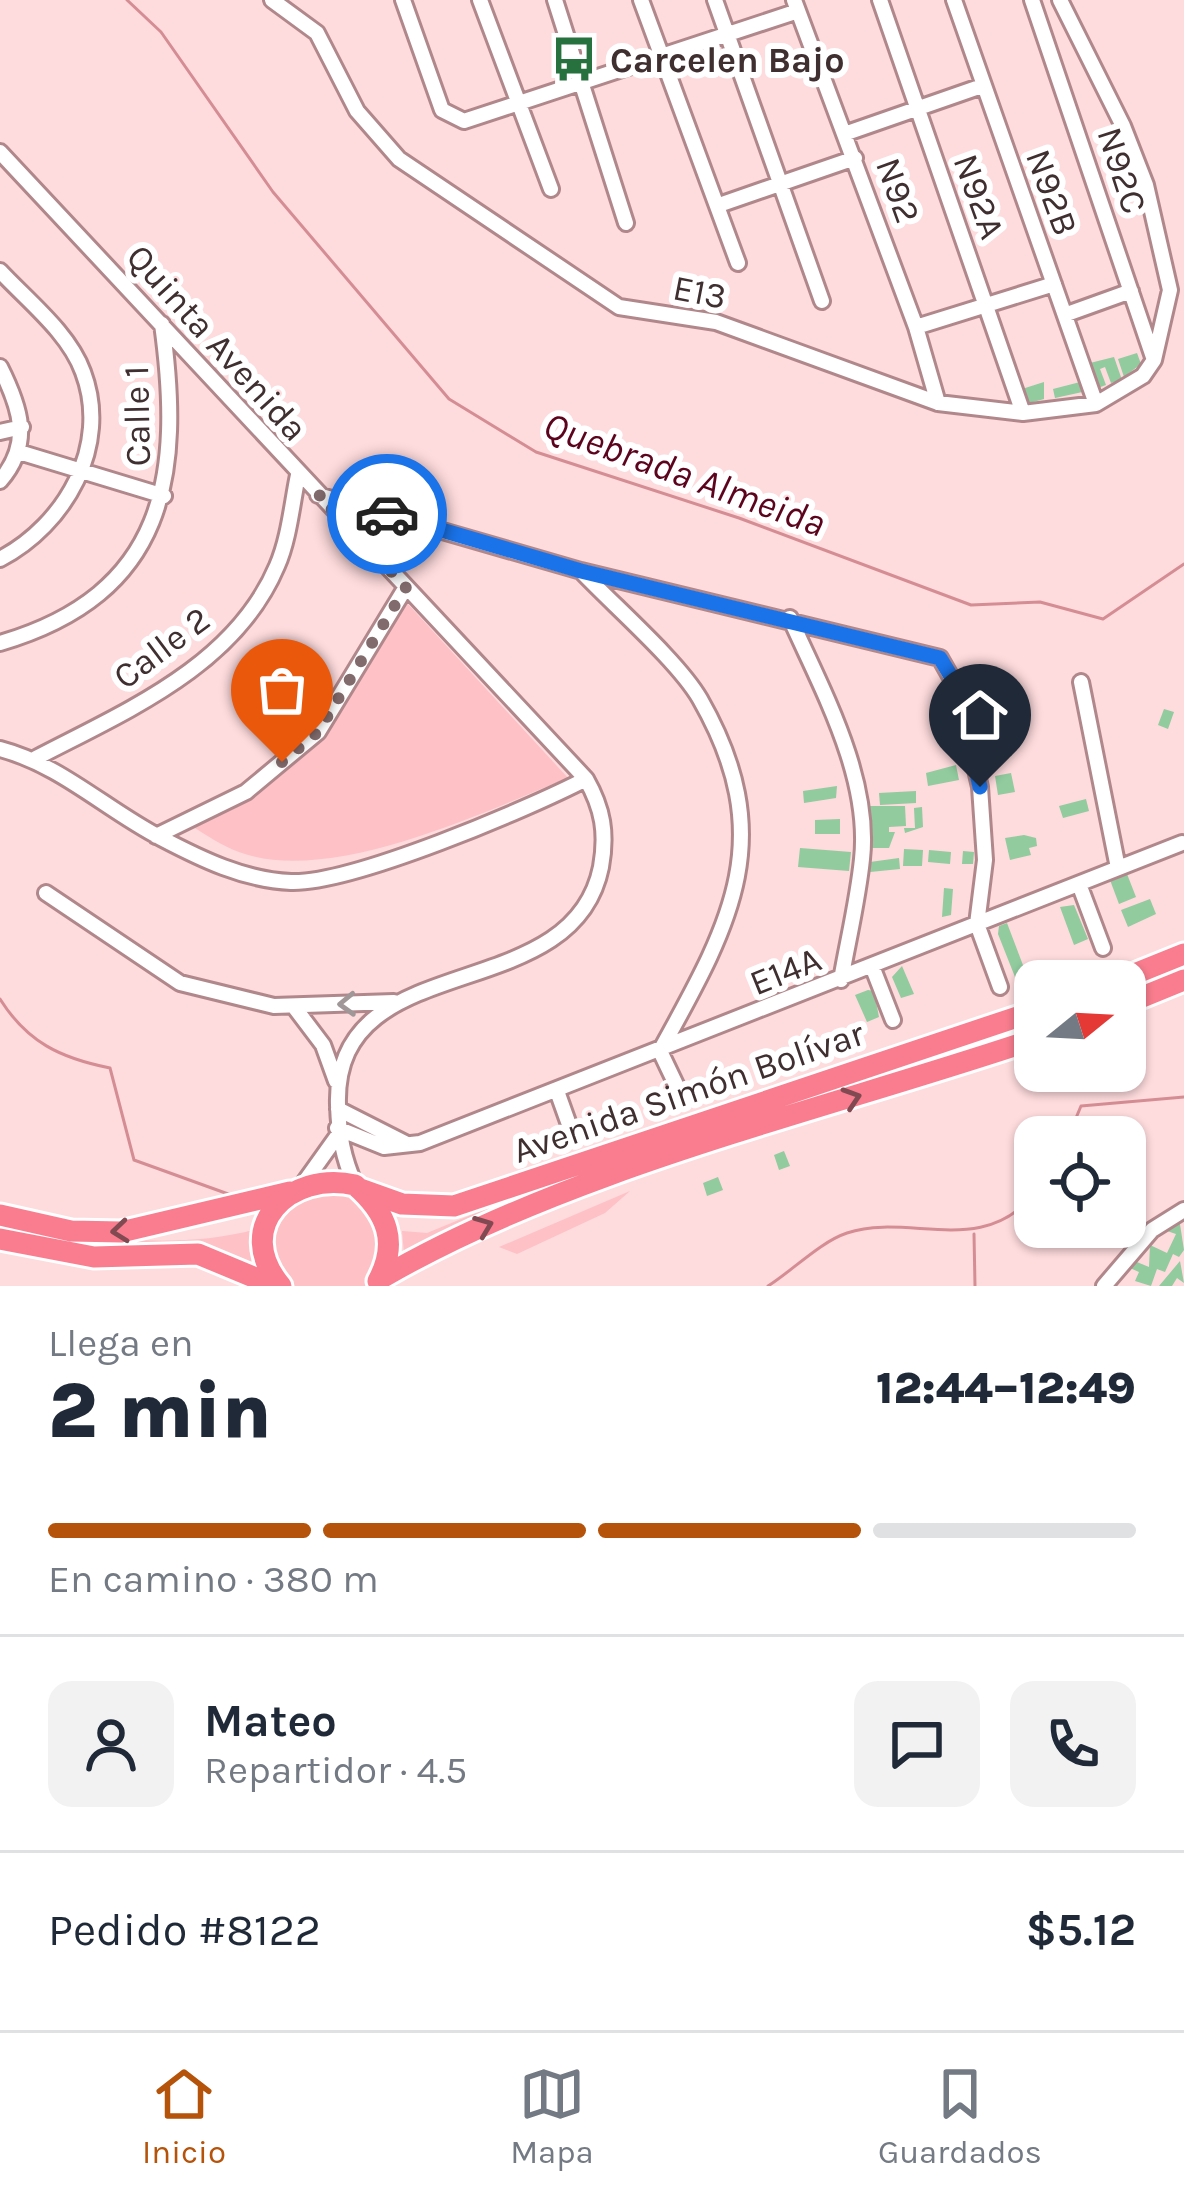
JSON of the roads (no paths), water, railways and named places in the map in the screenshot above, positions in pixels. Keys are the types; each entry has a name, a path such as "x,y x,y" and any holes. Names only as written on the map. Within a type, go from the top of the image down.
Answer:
{"highway":[{"path":"1146,969 1184,954"},
{"path":"1146,995 1184,980"},
{"name":"Avenida Simón Bolívar","path":"0,1215 71,1231 121,1232 333,1180 402,1204 454,1206 1014,1017"},
{"name":"Avenida Simón Bolívar","path":"377,1282 462,1234 644,1166 1014,1046"},
{"name":"Avenida Simón Bolívar","path":"358,1187 375,1202 390,1240 377,1282"},
{"path":"278,1286 266,1259 267,1222 296,1188"},
{"path":"0,1240 94,1258 198,1254 278,1286"}],"street":[{"name":"E13","path":"272,0 317,33 357,111 399,159 619,307 716,322 938,403 1023,413 1096,404 1123,392 1154,360"},
{"path":"403,0 450,118 464,121 725,34 796,5"},
{"path":"480,0 551,189"},
{"path":"555,0 626,223"},
{"path":"641,0 738,263"},
{"path":"715,0 822,301"},
{"name":"N92A","path":"880,0 1023,413"},
{"name":"N92B","path":"954,0 1096,404"},
{"name":"N92C","path":"1032,0 1154,360"},
{"path":"1060,0 1124,126 1160,236 1170,290 1154,360"},
{"name":"N92","path":"796,5 847,133 938,403"},
{"path":"847,133 982,86"},
{"name":"Quinta Avenida","path":"0,152 586,779 604,820 597,886 572,925 534,950 399,1002 355,1036 337,1083 338,1132 358,1187"},
{"path":"718,206 855,158"},
{"path":"0,271 65,341 84,374 90,413 82,474 51,523 0,559"},
{"path":"916,327 1054,284"},
{"path":"1067,314 1131,291"},
{"name":"Calle 1","path":"0,643 67,617 108,584 145,540 164,496 172,401 162,322"},
{"path":"0,367 18,402 22,427 19,452 0,481"},
{"path":"0,432 22,427"},
{"path":"19,452 164,496"},
{"name":"Calle 2","path":"35,758 139,705 226,645 278,566 298,475"},
{"path":"318,495 581,571 940,658 958,688 980,787 985,860 977,924 1000,987"},
{"path":"581,571 699,696 735,798 742,843 736,899 660,1051 680,1093"},
{"path":"157,836 247,792 318,732 406,587"},
{"path":"790,618 837,725 854,784 863,854 841,980"},
{"path":"1082,682 1118,868"},
{"path":"0,748 35,758 157,836 234,872 294,882 377,864 586,779"},
{"name":"E14A","path":"407,1144 557,1091 1184,843"},
{"path":"1079,884 1103,948"},
{"path":"46,893 180,983 295,1007 399,1002"},
{"path":"872,966 893,1020"},
{"path":"295,1007 323,1045 337,1083"},
{"path":"557,1091 572,1133"},
{"path":"338,1109 407,1144"},
{"path":"296,1188 338,1132 384,1147 407,1144"},
{"path":"1104,1286 1152,1231 1184,1210"}],"waterway":[{"name":"Quebrada Almeida","path":"127,0 161,32 273,192 449,399 536,452 739,518 971,605 1040,602 1103,619 1184,564"},
{"path":"0,999 22,1027 46,1046 110,1068 134,1160 231,1195"},
{"path":"1077,1116 1081,1106 1184,1097"},
{"path":"768,1286 847,1233 895,1227 969,1229 1014,1213"},
{"path":"974,1234 975,1286"}],"place":[{"name":"Carcelen Bajo","path":"574,59"}]}
